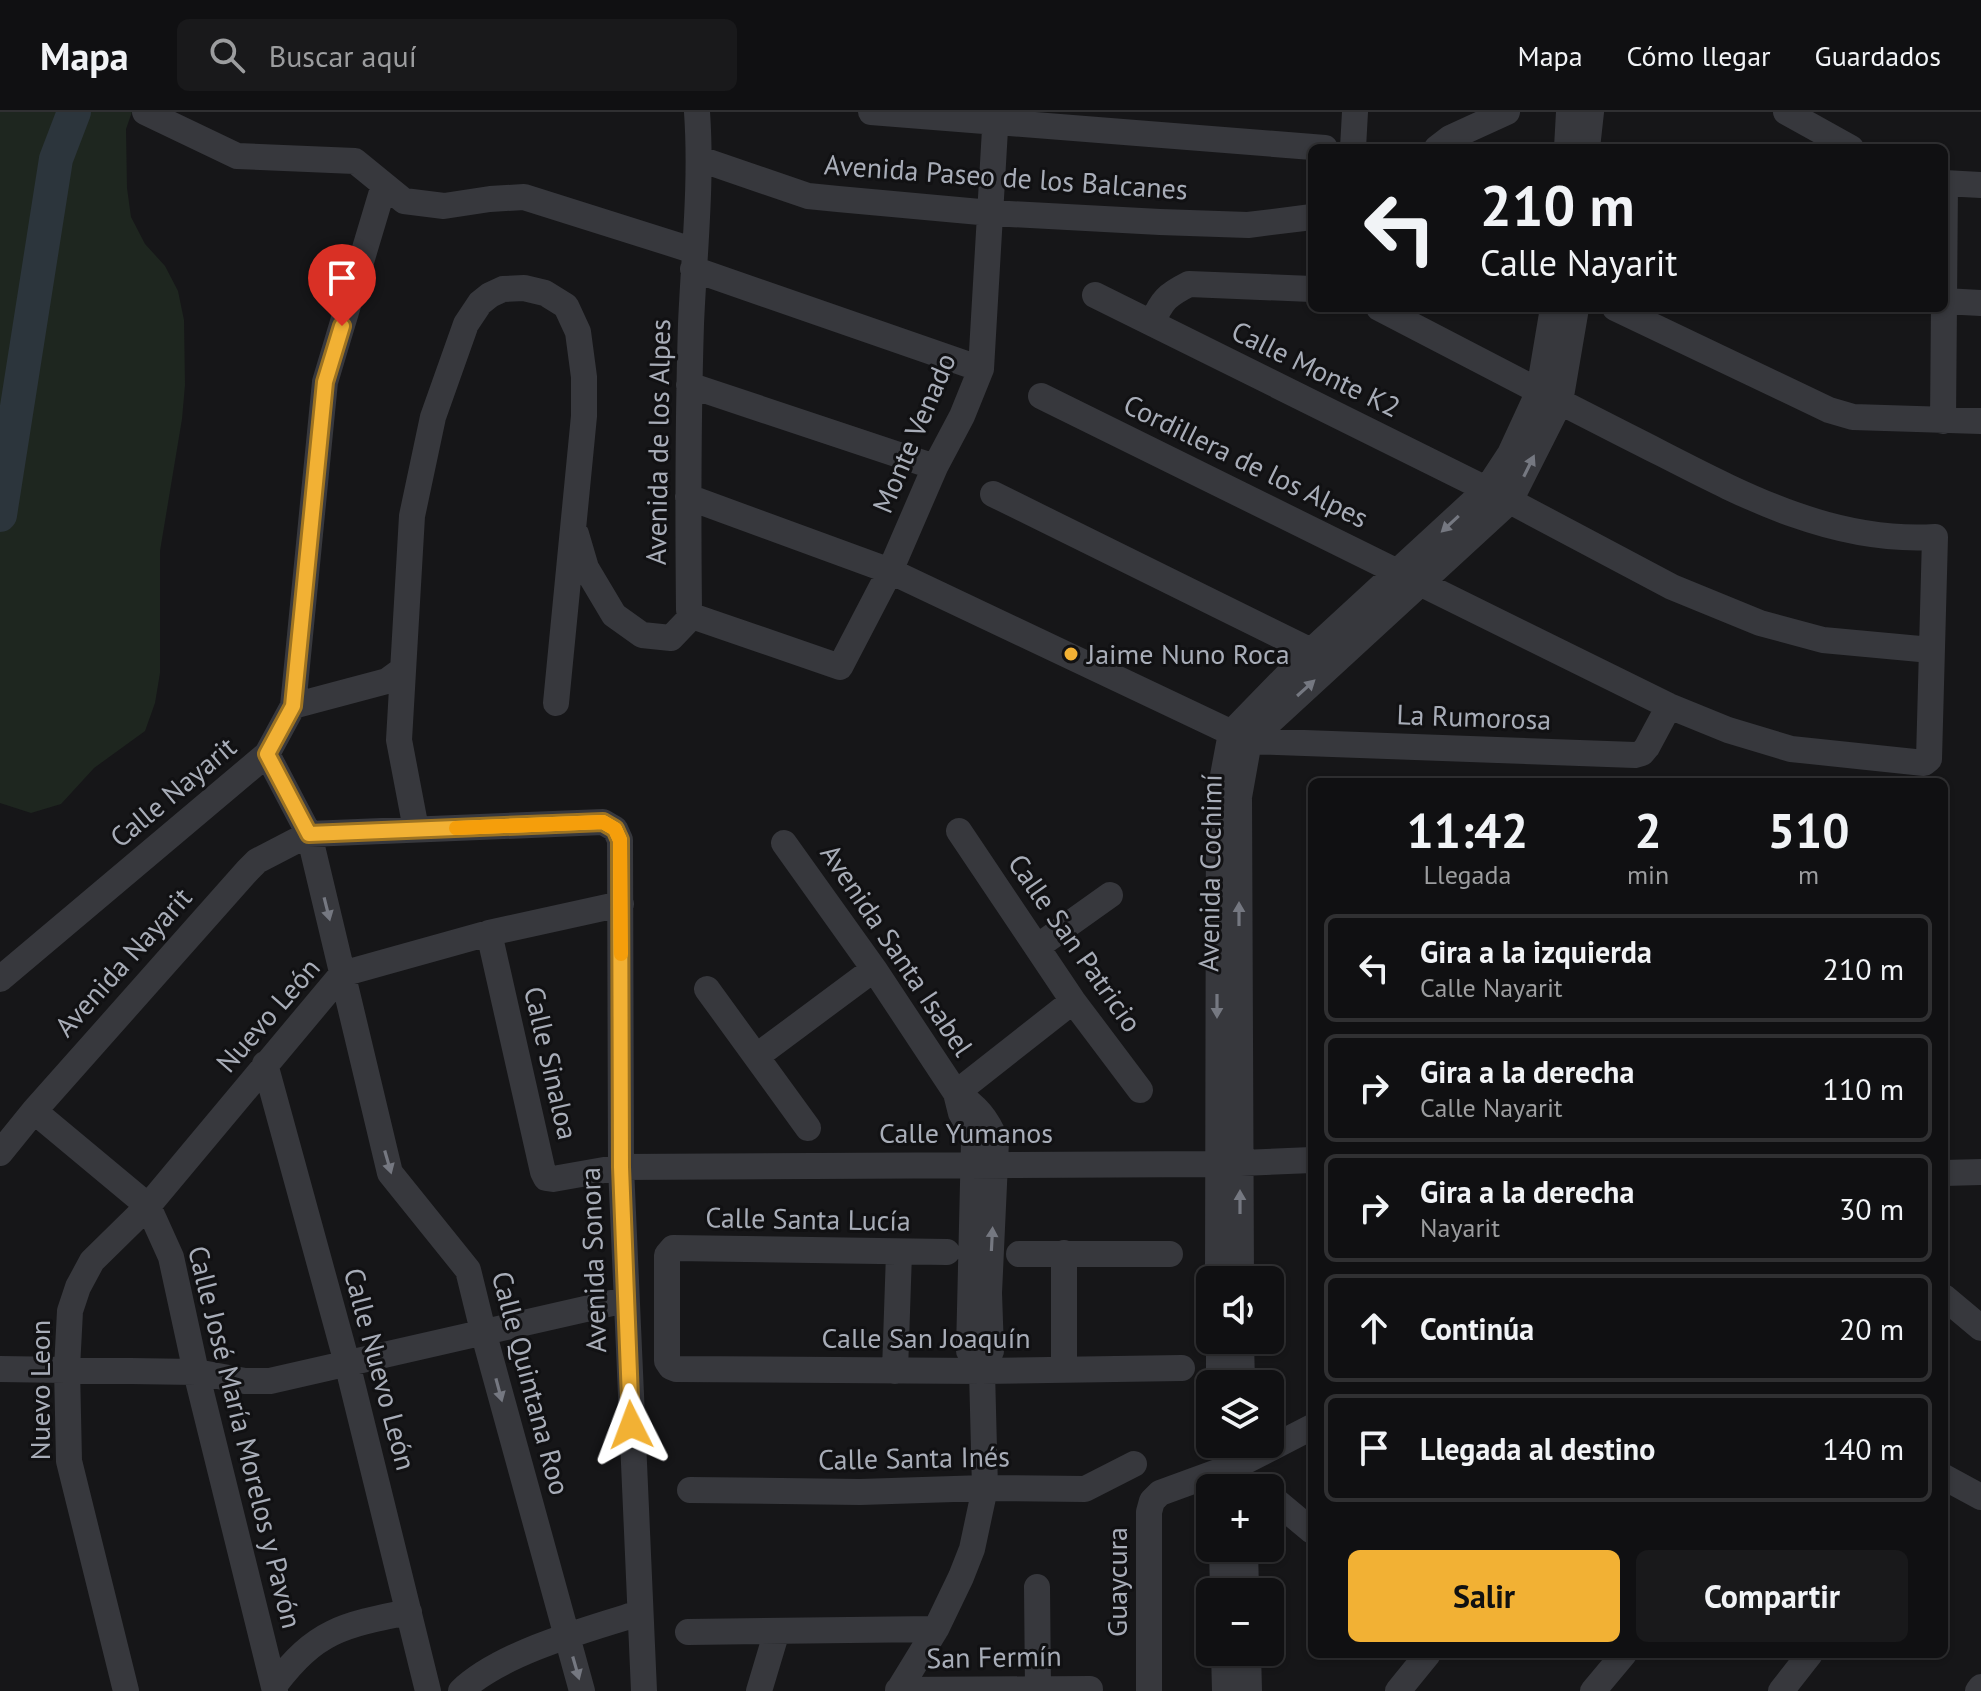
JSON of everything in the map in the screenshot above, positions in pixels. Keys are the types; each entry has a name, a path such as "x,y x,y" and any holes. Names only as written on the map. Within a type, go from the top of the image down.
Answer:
{"street":[{"path":"145,112 237,156 355,161 404,201 444,206 524,197 981,369"},
{"name":"Avenida de los Alpes","path":"692,616 689,610 689,385 700,159 697,112"},
{"path":"871,112 995,117 1308,146"},
{"path":"1353,144 1355,112"},
{"path":"1442,144 1507,112"},
{"path":"1567,144 1569,112"},
{"path":"1587,144 1591,112"},
{"path":"1786,112 1844,144"},
{"name":"Monte Venado","path":"692,616 840,667 890,571 981,369 995,117"},
{"name":"Avenida Paseo de los Balcanes","path":"700,159 808,196 991,213 1248,225 1308,218"},
{"path":"1948,183 1981,185"},
{"path":"267,754 293,706 325,382 384,185"},
{"path":"1152,323 1161,303 1189,284 1308,289"},
{"path":"309,834 416,829 399,740 412,516 433,417 466,324 480,303 503,289 524,288 545,293 566,306 578,332 584,377 584,416 556,703"},
{"name":"Calle Monte K2","path":"1095,295 1498,495 1672,587 1760,623 1823,640 1931,650"},
{"path":"1948,301 1981,303"},
{"path":"1387,312 1769,507 1843,529 1911,538 1935,537 1931,650"},
{"name":"Avenida Cochimí","path":"1550,396 1553,312"},
{"name":"Avenida Cochimí","path":"1240,737 1498,495 1510,454 1550,396 1575,312"},
{"path":"1623,312 1829,410 1853,417 1981,421"},
{"path":"1943,421 1944,312"},
{"path":"689,385 935,467"},
{"name":"Cordillera de los Alpes","path":"1041,396 1669,706 1728,730 1791,749 1924,763 1931,753 1931,650"},
{"path":"993,494 1311,651"},
{"path":"688,497 890,571 1240,737"},
{"path":"573,513 577,541 586,568 614,615 642,635 671,638 692,616"},
{"name":"Avenida Cochimí","path":"1239,1266 1228,1164 1219,797 1240,737 1311,651 1411,578"},
{"path":"293,706 387,681 402,670"},
{"name":"La Rumorosa","path":"1240,737 1635,755 1647,747 1669,706"},
{"name":"Calle Nayarit","path":"0,979 267,754 309,834"},
{"name":"Avenida Sonora","path":"416,829 603,822 615,829 620,840 621,1167 644,1691"},
{"name":"Calle San Patricio","path":"959,831 1073,1001 1140,1090"},
{"name":"Calle Quintana Roo","path":"309,834 390,1173 468,1270 582,1691"},
{"name":"Avenida Nayarit","path":"0,1153 248,870 257,861 309,834"},
{"name":"Avenida Santa Isabel","path":"784,843 874,969 956,1093 977,1106 996,1141 984,1164 980,1293 969,1351 982,1371 985,1488 972,1549 936,1629 898,1691"},
{"path":"1037,947 1110,895"},
{"name":"Nuevo León","path":"148,1206 342,974 489,933 621,904"},
{"name":"Calle Sinaloa","path":"489,933 546,1178 621,1167"},
{"path":"757,1056 874,969"},
{"path":"707,989 808,1128"},
{"path":"956,1093 1073,1001"},
{"name":"Calle Nuevo León","path":"265,1064 347,1363 428,1691"},
{"name":"Calle José María Morelos y Pavón","path":"34,1111 148,1206 171,1257 196,1372 275,1689"},
{"name":"Calle Yumanos","path":"621,1167 1228,1164 1308,1160"},
{"name":"Avenida Cochimí","path":"1219,1266 1228,1164"},
{"path":"1948,1173 1981,1172"},
{"name":"Nuevo Leon","path":"126,1691 69,1461 67,1368 70,1311 78,1287 92,1261 148,1206"},
{"name":"Calle Santa Lucía","path":"671,1367 667,1361 669,1251 673,1248 947,1252"},
{"path":"895,1371 899,1253"},
{"path":"1064,1253 1064,1369"},
{"path":"1019,1254 1170,1254"},
{"path":"0,1369 196,1372 245,1381 270,1381 625,1300"},
{"path":"1948,1300 1981,1328"},
{"name":"Calle San Joaquín","path":"671,1367 895,1371 1182,1368"},
{"path":"1239,1474 1308,1430"},
{"name":"Calle Santa Inés","path":"690,1490 860,1492 1085,1489 1134,1464"},
{"path":"1948,1480 1981,1497"},
{"name":"Guaycura","path":"1149,1691 1149,1512 1152,1501 1160,1493 1196,1484"},
{"path":"1284,1508 1308,1528"},
{"path":"1037,1587 1038,1689"},
{"path":"275,1689 292,1662 314,1642 336,1630 409,1612"},
{"path":"461,1691 487,1672 566,1635 640,1613"},
{"path":"688,1632 936,1629"},
{"path":"759,1691 777,1631"},
{"path":"1398,1691 1425,1658"},
{"path":"1593,1691 1621,1658"},
{"path":"1781,1691 1807,1658"},
{"path":"1224,1666 1225,1691"},
{"path":"1248,1666 1249,1691"},
{"name":"San Fermín","path":"898,1691 1090,1689"}],"shaded area":[{"path":"0,112 132,112 126,129 131,217 145,244 165,266 178,291 184,320 182,419 160,551 160,673 155,703 145,731 94,768 61,804 31,813 0,803"}],"waterway":[{"path":"0,515 56,159 74,112"}],"slow traffic":[{"path":"456,828 603,822 615,829 620,840 621,954"}],"place":[{"name":"Jaime Nuno Roca","path":"1071,654"}],"route":[{"path":"342,326 325,382 293,706 267,754 309,834 603,822 615,829 620,840 621,1167 631,1425"}]}
